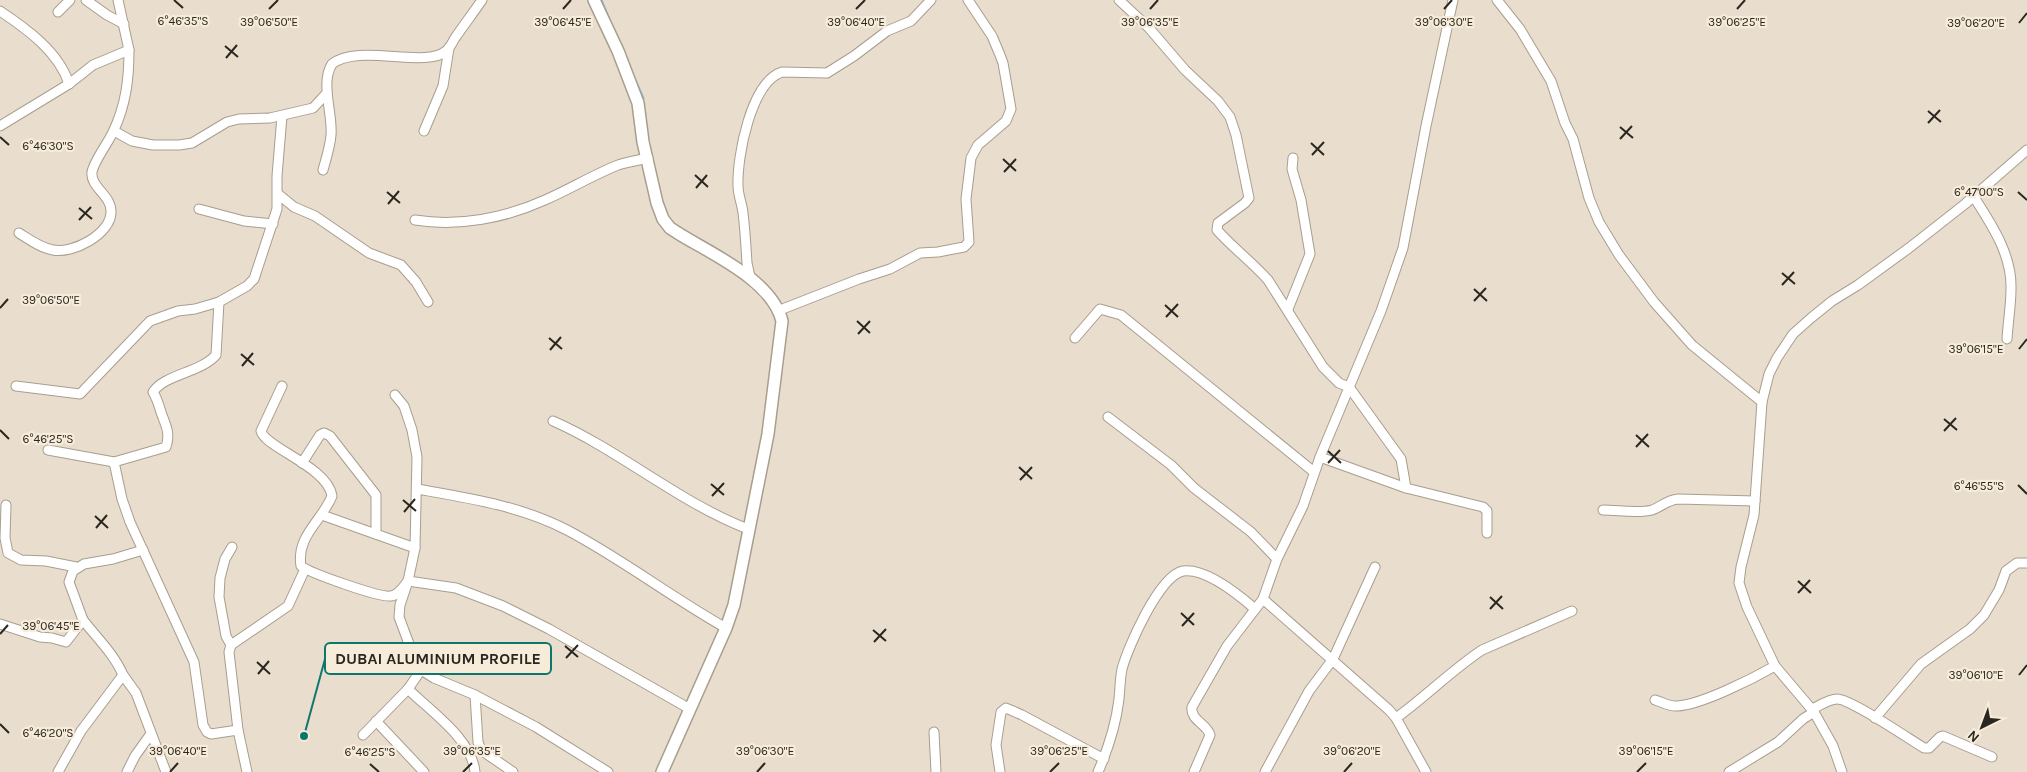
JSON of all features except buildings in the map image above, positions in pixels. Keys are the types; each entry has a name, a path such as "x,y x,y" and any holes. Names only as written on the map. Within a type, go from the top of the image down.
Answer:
{"street":[{"path":"58,12 70,0"},
{"path":"86,0 124,24"},
{"path":"19,233 43,248 55,251 78,247 93,240 106,225 112,214 110,201 93,179 92,171 114,131 128,87 129,50 118,0"},
{"path":"323,170 331,136 330,112 326,94 330,68 334,62 373,55 436,56 445,52 482,0"},
{"path":"594,0 618,51 638,103 643,142 663,219 670,228 750,277 780,310 782,321 768,434 748,529 738,591 726,628 662,772"},
{"path":"750,277 738,176 748,120 767,81 775,74 782,72 827,73 854,56 887,30 911,21 930,0"},
{"path":"780,310 890,269 920,254 964,246 969,242 966,200 971,158 978,145 1006,121 1011,109 1000,54 992,36 968,0"},
{"path":"1119,0 1143,22 1185,70 1218,101 1230,117 1236,135 1249,198 1218,223 1216,229 1234,249 1258,268 1288,309 1323,367 1339,383 1349,387 1401,460 1406,488"},
{"path":"1194,772 1210,735 1208,729 1192,714 1192,707 1227,646 1263,598 1277,558 1303,506 1320,457 1381,311 1403,248 1426,126 1453,0"},
{"path":"1497,0 1520,29 1551,81 1565,123 1573,139 1588,198 1599,222 1619,256 1692,345 1762,402"},
{"path":"0,11 46,47 59,61 68,84"},
{"path":"424,131 443,86 449,47"},
{"path":"2,121 68,84 92,64 129,50"},
{"path":"114,131 132,141 170,146 192,143 233,120 282,116 313,108 321,102 326,94"},
{"path":"16,386 80,394 150,321 178,311 195,309 219,302 247,286 254,279 277,209 277,176 282,116"},
{"path":"1842,772 1833,746 1813,711 1775,666 1747,607 1740,583 1741,567 1754,515 1762,402 1769,374 1776,358 1793,334 1822,309 1909,248 1974,197 2027,150"},
{"path":"415,220 443,223 490,218 523,209 620,165 648,158"},
{"path":"1288,309 1310,254 1301,200 1292,169 1294,158"},
{"path":"278,194 294,207 315,216 369,253 401,265 416,282 428,302"},
{"path":"1974,197 2000,238 2011,278 2012,288 2007,339"},
{"path":"199,209 244,221 273,224"},
{"path":"48,450 114,462 166,447 169,437 168,427 153,392 157,386 187,373 216,355 219,302"},
{"path":"1075,338 1100,309 1121,315 1314,472"},
{"path":"282,386 261,431 262,435 328,484 332,496 322,515 309,530 302,544 301,564 305,569 351,586 391,596 398,593 408,581"},
{"path":"394,395 404,406 412,430 417,457 415,548 408,581 400,604 399,617 421,670 536,726 608,772"},
{"path":"1108,417 1171,465 1194,488 1251,532 1277,558"},
{"path":"553,421 601,445 720,518 748,529"},
{"path":"302,463 320,435 324,433 330,436 376,495 376,534"},
{"path":"1320,457 1406,488 1483,507 1487,511 1487,533"},
{"path":"114,462 122,499 163,597 194,662 203,725 206,732 211,734 238,730"},
{"path":"417,489 471,499 543,519 622,562 694,610 726,628"},
{"path":"1603,510 1646,511 1655,509 1668,501 1678,499 1755,501"},
{"path":"6,505 5,538 8,552 21,560 46,561 76,567 114,559 143,550"},
{"path":"322,515 415,548"},
{"path":"231,645 226,636 219,597 220,578 225,559 232,547"},
{"path":"1875,718 1921,664 1970,629 1984,615 1999,590 2006,571 2017,563 2027,563"},
{"path":"76,567 70,576 69,582 83,620 108,650 119,665 123,675 134,688 150,735 166,772"},
{"path":"1265,772 1309,691 1333,659 1375,567"},
{"path":"247,772 238,730 229,652 231,645 288,606 305,569"},
{"path":"1098,772 1104,759 1117,716 1122,669 1139,624 1170,579 1183,571 1200,573 1218,581 1255,609"},
{"path":"408,581 456,588 503,606 549,629 690,709"},
{"path":"1263,598 1326,656 1333,659 1396,718 1426,772"},
{"path":"1396,718 1469,658 1482,650 1572,611"},
{"path":"0,624 40,637 66,642 83,620"},
{"path":"1655,700 1673,706 1684,705 1727,690 1775,666"},
{"path":"363,734 408,689 421,670"},
{"path":"58,772 81,731 123,675"},
{"path":"408,689 459,737 474,762 474,772"},
{"path":"475,695 478,742 481,750 513,772"},
{"path":"1729,772 1778,742 1813,711 1832,700 1839,699 1875,718 1924,748 1929,748 1943,736 1992,757"},
{"path":"1000,772 996,745 1001,712 1006,708 1022,714 1104,759"},
{"path":"376,721 424,772"},
{"path":"934,732 936,772"},
{"path":"127,772 135,756 150,735"}],"waterway":[{"path":"601,0 610,22"},
{"path":"633,76 643,98"}],"place":[{"name":"DUBAI ALUMINIUM PROFILE","path":"304,736"}]}
